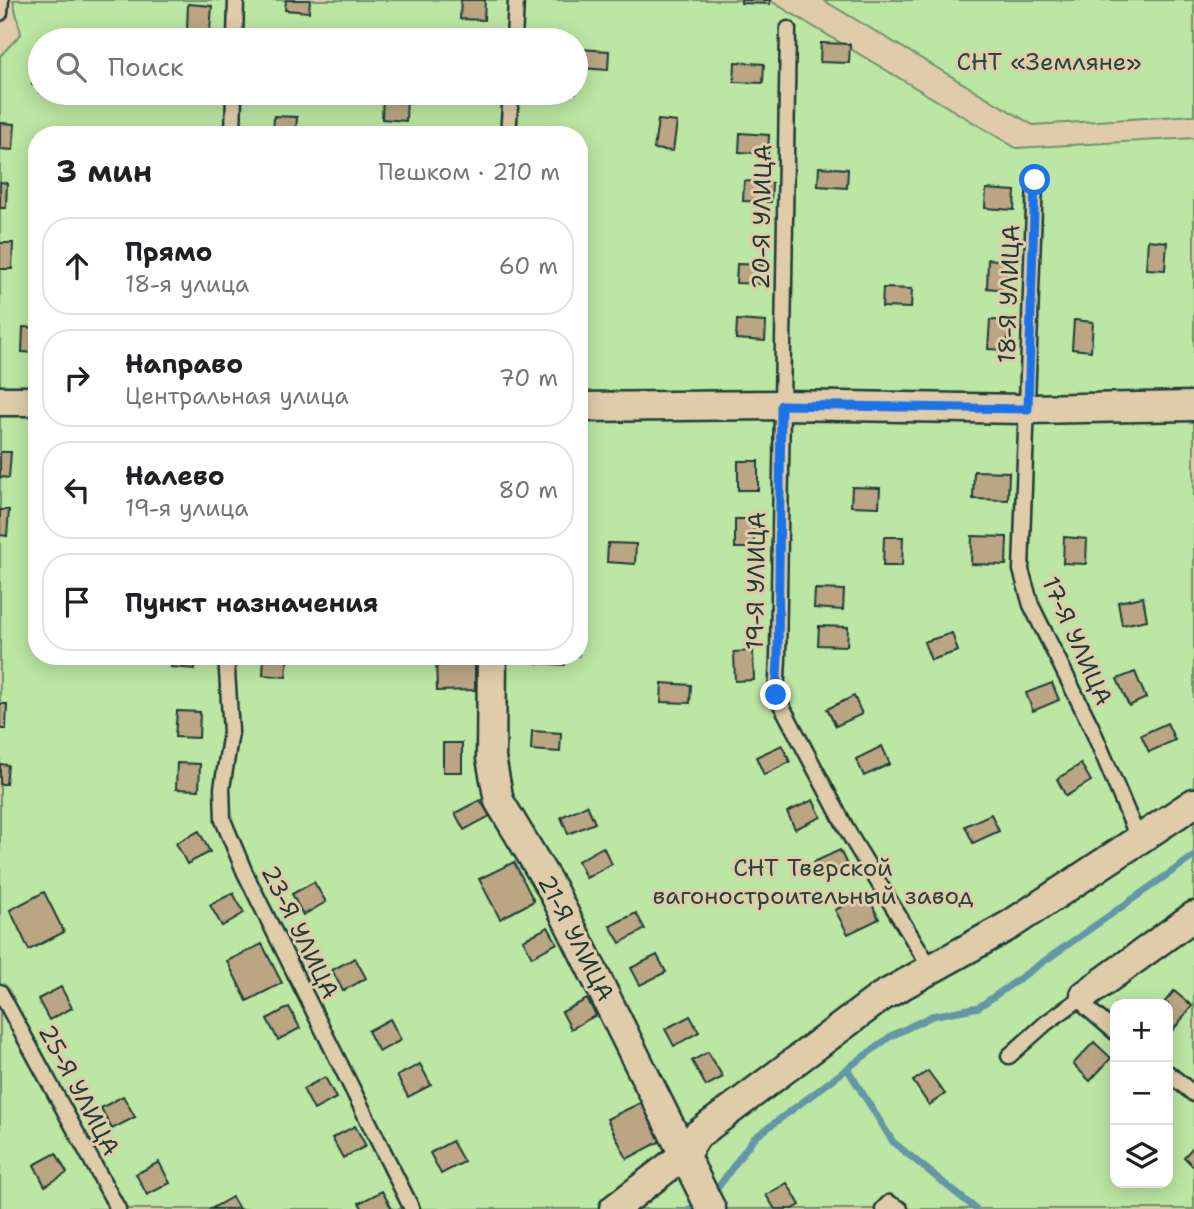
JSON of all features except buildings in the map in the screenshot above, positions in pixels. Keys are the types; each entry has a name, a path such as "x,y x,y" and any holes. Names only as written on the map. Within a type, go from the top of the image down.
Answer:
{"street":[{"path":"0,401 28,401"},
{"path":"588,407 781,405 1028,409 1194,406"},
{"name":"21-Я УЛИЦА","path":"492,665 491,758 499,801 552,889 711,1209"},
{"path":"614,1209 685,1154 697,1135 881,998 1010,925 1194,803"},
{"path":"1085,995 1194,915"}],"lane":[{"path":"0,13 1,0"},
{"path":"235,28 236,0"},
{"path":"515,28 516,0"},
{"name":"20-Я УЛИЦА","path":"781,405 788,29"},
{"path":"233,126 234,105"},
{"path":"508,126 509,105"},
{"name":"18-Я УЛИЦА","path":"1028,409 1035,180"},
{"name":"19-Я УЛИЦА","path":"781,405 776,695 852,839 931,969"},
{"name":"17-Я УЛИЦА","path":"1028,409 1021,570 1031,605 1091,726 1139,840"},
{"name":"23-Я УЛИЦА","path":"227,665 231,732 222,788 223,820 245,873 412,1209"},
{"name":"25-Я УЛИЦА","path":"0,992 118,1209"},
{"path":"1009,1056 1046,1023 1085,995 1087,1008 1110,1028"},
{"path":"1173,1077 1194,1094"},
{"path":"883,1209 889,1203 900,1209"}],"green space":[{"name":"СНТ Тверской вагоностроительный завод","path":"13,0 769,0 1016,148 1194,138 1194,1209 0,1209 0,56 21,34"},
{"name":"СНТ «Земляне»","path":"823,0 1194,0 1194,115 1033,125"}],"waterway":[{"path":"717,1189 753,1139 891,1036 932,1016 979,1007 1194,856"},
{"path":"848,1070 893,1142 976,1209"},
{"path":"690,1209 694,1207"}],"route":[{"path":"776,695 781,405 1028,409 1035,180"}]}
